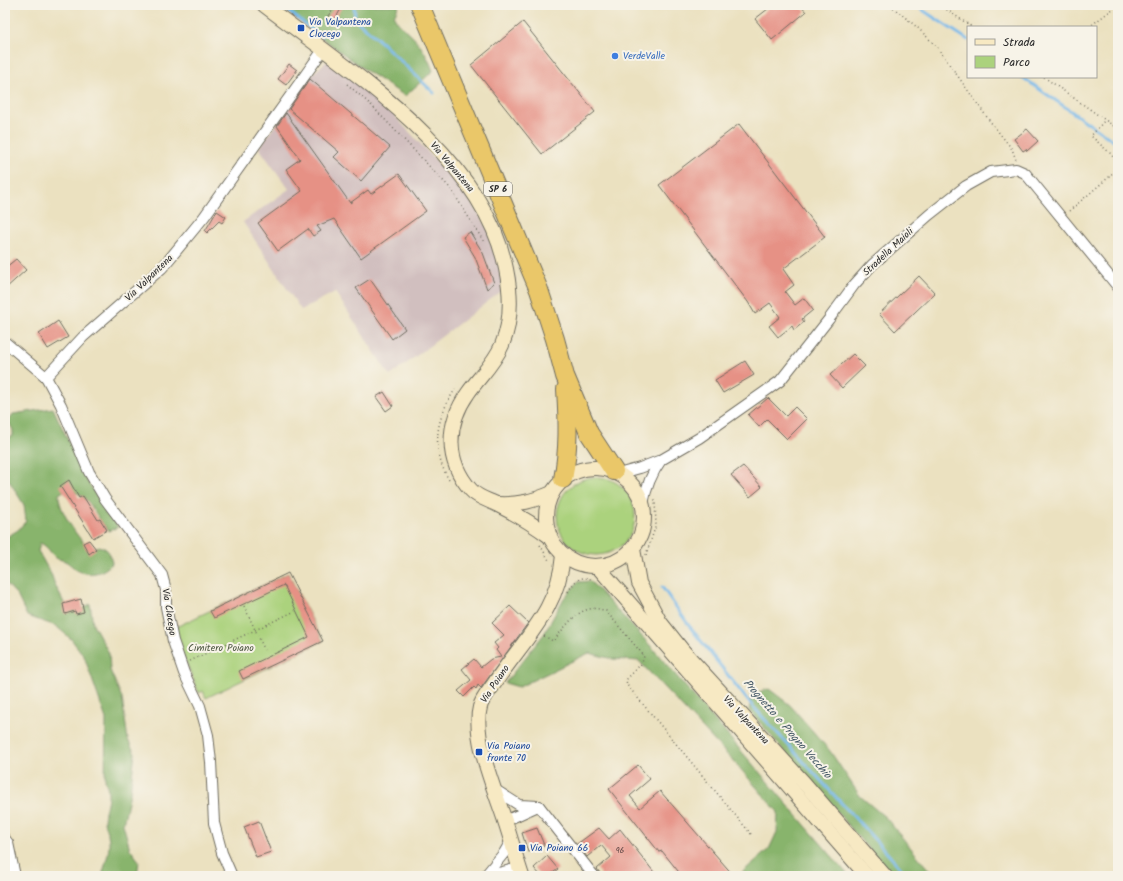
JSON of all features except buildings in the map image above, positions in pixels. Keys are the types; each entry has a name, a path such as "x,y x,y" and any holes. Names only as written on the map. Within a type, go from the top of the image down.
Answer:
{"highway":[{"name":"SP 6","path":"420,5 539,290 565,376"},
{"name":"Via Valpantena","path":"565,376 590,433 616,473"},
{"name":"Via Valpantena","path":"558,486 567,457 568,428 565,376"}],"street":[{"name":"Via Valpantena","path":"264,5 364,81 409,120 438,149 469,184 496,235 506,267 510,296 508,327 503,344 495,359 468,393 456,412 450,437 451,455 461,477 472,491 534,525 543,539 573,562 591,566 611,564 623,558 633,549 639,541 644,528 643,504 634,486 616,473 599,468 587,468 574,473 558,486 534,501 517,505 497,504"},
{"name":"Via Valpantena","path":"46,377 83,337 162,268 204,217 323,50"},
{"path":"1016,170 1028,176 1118,287"},
{"name":"Stradella Maioli","path":"616,473 640,468 661,460 699,438 780,381 854,285 872,265 929,214 966,186 991,172 1016,170"},
{"name":"Via Clocego","path":"5,342 46,377 61,405 89,472 105,499 162,575 166,590 166,607 173,641 184,673 200,706 208,735 214,823 222,854 232,876"},
{"name":"Stradella Maioli","path":"643,504 646,488 653,471 661,460"},
{"name":"Via Valpantena","path":"543,539 546,514 558,486"},
{"name":"Via Valpantena","path":"633,549 639,583 660,622 683,651 805,784 885,876"},
{"name":"Via Poiano","path":"521,872 485,760 479,726 480,705 501,673 534,631 556,590 562,571 563,555"},
{"name":"Via Valpantena","path":"591,566 867,876"},
{"name":"Via Poiano","path":"556,590 568,576 591,566"},
{"path":"494,789 519,806 539,806"},
{"path":"505,821 539,806"},
{"path":"539,806 594,876"},
{"path":"5,839 8,842 16,876"},
{"path":"486,876 504,853 511,841"},
{"path":"486,876 521,872"}],"path":[{"path":"890,5 938,47 989,120 1012,149 1016,159 1016,170"},
{"path":"940,5 971,26"},
{"path":"1089,26 1118,5"},
{"path":"1045,78 1118,129"},
{"path":"347,84 370,104 451,189 488,247"},
{"path":"1062,217 1115,170 1116,162 1111,154 1091,136 1105,120"},
{"path":"450,482 444,472 437,451 436,438 443,410 458,386"},
{"path":"645,558 656,525 655,495"},
{"path":"543,539 550,563"},
{"path":"244,606 266,653"},
{"path":"534,631 553,641 581,612 591,608 606,611 644,656 642,663 626,680 627,685 751,834"},
{"path":"187,662 295,611"}],"shaded area":[{"path":"328,60 380,100 463,190 498,243 516,280 390,376 335,292 301,310 243,222 289,189 259,148 310,76"}],"green space":[{"path":"283,5 312,7 314,5 399,5 394,16 399,24 421,47 433,71 405,96 368,72 288,13 281,7"},
{"path":"53,408 87,481 118,527 109,531 82,496 67,489 59,494 59,500 70,525 92,550 99,546 107,550 110,554 112,563 100,572 90,574 75,569 65,561 56,558 43,544 40,543 38,551 52,576 67,609 71,611 80,611 90,604 93,624 109,653 110,670 122,698 128,740 135,753 130,793 123,824 130,849 139,861 137,876 102,876 109,849 109,839 104,820 108,796 105,780 106,719 84,656 71,639 56,626 27,616 17,595 5,582 5,538 18,530 26,521 24,505 5,474 5,439 13,436 13,430 8,421 13,414"},
{"path":"588,477 604,477 618,483 629,494 635,508 635,524 629,538 618,549 604,555 588,555 574,549 563,538 557,524 557,508 563,494 574,483"},
{"name":"Cimitero Poiano","path":"288,573 323,641 206,698 203,691 199,693 172,629"},
{"path":"590,581 648,643 849,876 738,876 769,849 777,832 778,812 737,765 639,661 613,659 589,653 519,687 505,683 544,634 564,598 578,582"},
{"path":"769,689 790,705 830,751 860,796 886,818 934,876 892,876 749,710 752,694"}],"waterway":[{"path":"280,5 322,37"},
{"name":"Prognetto e Progno Vecchio","path":"354,5 355,19 434,93"},
{"path":"915,5 967,39"},
{"path":"1023,78 1118,144"},
{"name":"Prognetto e Progno Vecchio","path":"662,587 690,627 749,702 908,876"}],"place":[{"name":"Via Valpantena Clocego","path":"301,28"},
{"name":"VerdeValle","path":"615,56"},
{"name":"Via Poiano fronte 70","path":"479,752"},
{"name":"Via Poiano 66","path":"522,848"}]}
